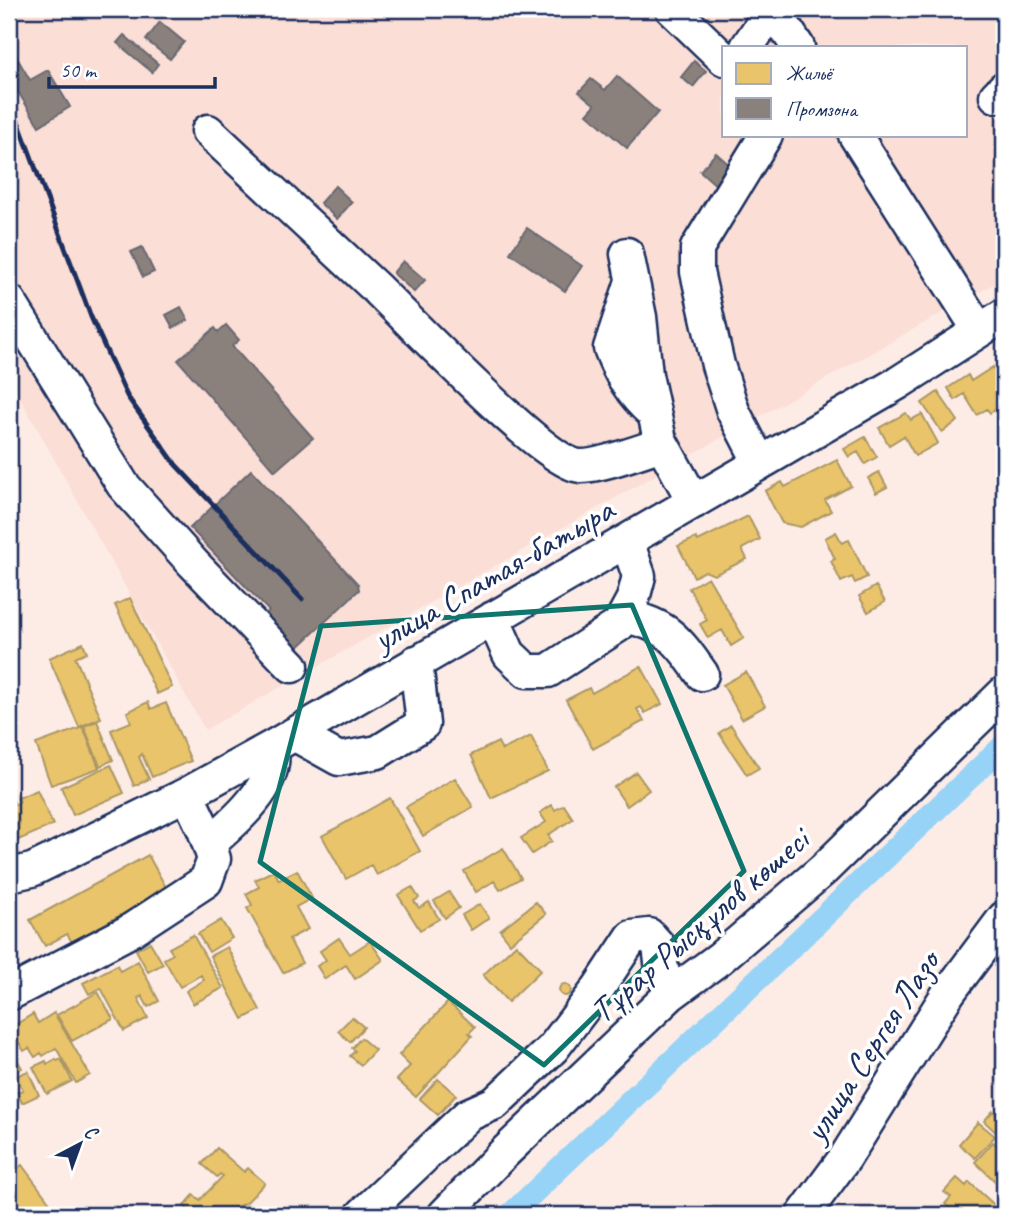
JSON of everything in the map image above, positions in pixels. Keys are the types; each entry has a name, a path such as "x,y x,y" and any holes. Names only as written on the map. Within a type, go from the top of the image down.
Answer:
{"street":[{"path":"672,9 722,57"},
{"path":"748,46 765,20 777,12 797,46"},
{"path":"208,131 375,287 484,394 552,453 579,466 662,444"},
{"path":"760,463 733,411 718,365 697,272 697,248 764,136"},
{"path":"856,136 992,323"},
{"path":"629,267 640,317 646,375 662,444 694,502"},
{"path":"9,301 123,485 292,666"},
{"name":"улица Спатая-батыра","path":"9,875 32,870 187,794 898,383 992,323"},
{"path":"493,618 509,654 527,671 548,671 619,625 633,599 639,576 627,541"},
{"path":"624,616 650,621 671,636 681,644 702,674"},
{"path":"209,844 250,804 265,781 283,740 339,759 378,752 423,724 416,663"},
{"name":"Тұрар Рысқұлов көшесі","path":"444,1215 503,1154 671,994 720,958 824,869 1004,693"},
{"path":"9,994 128,932 206,881 214,859 187,794"},
{"name":"улица Сергея Лазо","path":"803,1215 845,1158 949,992 1004,918"},
{"path":"362,1215 468,1115 495,1103 553,1048 595,993 632,937 649,935 659,946 662,970 671,994"}],"highlighted area":[{"path":"632,605 744,871 544,1065 260,862 321,626"}],"shaded area":[{"path":"9,9 1004,9 1004,278 205,730 9,378"}],"building: Жильё":[{"path":"993,367 1004,386 1004,404 990,413 987,409 977,415 964,394 955,400 948,388 968,375 971,381"},
{"path":"938,392 958,421 942,432 922,403"},
{"path":"906,413 911,420 922,414 938,443 915,456 904,436 889,445 879,428"},
{"path":"865,437 877,457 865,464 858,452 849,457 844,449"},
{"path":"837,460 851,486 825,500 831,511 801,527 782,523 765,491 782,482 785,487"},
{"path":"879,472 887,487 876,493 868,478"},
{"path":"748,516 760,539 742,549 747,559 714,575 705,571 694,577 678,546 696,538 698,541"},
{"path":"836,532 842,543 849,540 867,577 855,583 852,577 841,582 831,561 835,559 825,538"},
{"path":"708,577 744,638 731,646 722,630 708,638 700,624 707,620 689,588"},
{"path":"876,586 885,602 868,612 859,596"},
{"path":"130,598 172,687 157,694 115,605"},
{"path":"83,643 87,652 75,657 101,718 79,727 49,658"},
{"path":"641,666 662,704 645,713 641,707 637,709 644,721 593,749 566,700 589,688 592,693"},
{"path":"746,672 765,706 742,719 723,685"},
{"path":"148,702 151,709 166,703 191,761 152,777 142,754 139,757 149,779 134,786 111,730 131,722 127,712"},
{"path":"97,721 113,760 100,766 84,726"},
{"path":"731,725 759,768 747,775 719,733"},
{"path":"83,727 99,768 51,785 36,744"},
{"path":"531,736 548,771 491,798 471,755 498,742 502,750"},
{"path":"111,765 124,793 73,815 61,787"},
{"path":"636,772 649,790 627,806 614,787"},
{"path":"455,778 473,807 423,836 406,807"},
{"path":"37,790 53,825 9,844 9,791 15,805 20,802 18,798"},
{"path":"390,798 420,851 377,875 371,865 346,879 322,836"},
{"path":"552,805 555,810 564,805 573,819 548,835 552,841 532,854 521,838 546,822 540,813"},
{"path":"503,848 521,878 500,890 494,881 476,892 464,871"},
{"path":"148,855 167,889 72,942 67,934 45,946 30,920"},
{"path":"274,870 279,880 297,870 312,898 296,907 308,929 289,939 302,963 283,973 247,908 252,905 246,894 259,887 255,880"},
{"path":"412,887 419,898 414,901 419,908 429,902 439,919 420,930 398,895"},
{"path":"449,892 459,908 445,918 434,901"},
{"path":"536,902 546,914 510,943 500,930"},
{"path":"480,904 489,918 471,930 462,915"},
{"path":"221,920 232,938 209,952 198,934"},
{"path":"193,935 223,988 193,1004 186,991 204,980 201,975 180,987 164,959 173,954 169,948"},
{"path":"339,938 350,954 370,941 383,960 355,979 346,965 325,979 317,966 326,960 320,951"},
{"path":"150,942 163,964 148,972 136,950"},
{"path":"516,944 541,970 508,1002 483,975"},
{"path":"227,947 260,1010 243,1019 210,956"},
{"path":"138,961 159,1001 148,1007 142,996 138,998 148,1018 124,1031 101,988 89,994 83,983 117,965 120,971"},
{"path":"560,985 570,985 570,995 560,995"},
{"path":"98,992 113,1019 72,1041 57,1015"},
{"path":"448,1002 475,1027 469,1033 472,1036 416,1097 397,1080 410,1066 399,1055"},
{"path":"54,1013 90,1075 76,1083 56,1048 43,1056 41,1053 35,1057 29,1048 24,1051 10,1028 33,1014 38,1023"},
{"path":"352,1017 364,1027 350,1042 338,1031"},
{"path":"361,1038 375,1050 361,1065 350,1056 355,1051 352,1048"},
{"path":"11,1049 22,1068 13,1072 17,1080 9,1084 9,1051"},
{"path":"61,1059 72,1081 47,1094 33,1067"},
{"path":"28,1071 39,1095 22,1103 17,1092 23,1090 16,1076"},
{"path":"438,1079 456,1095 438,1115 420,1099"},
{"path":"993,1111 1004,1121 1004,1146 1000,1142 1003,1139 984,1121"},
{"path":"978,1122 995,1136 975,1158 959,1144"},
{"path":"993,1142 1004,1152 1004,1179 999,1185 975,1162"},
{"path":"217,1148 244,1172 248,1168 265,1183 247,1202 230,1210 228,1208 222,1214 215,1208 211,1212 214,1215 193,1215 184,1206 194,1195 200,1200 223,1176 220,1174 217,1177 202,1164"},
{"path":"22,1165 59,1215 9,1215 9,1175"},
{"path":"957,1178 966,1186 969,1182 1000,1210 995,1215 957,1215 945,1204 951,1197 944,1192"},
{"path":"248,1205 260,1215 228,1215 231,1212"}],"building: Промзона":[{"path":"160,22 184,42 170,59 146,40"},
{"path":"124,35 158,64 152,72 117,43"},
{"path":"13,51 30,80 48,70 70,107 39,126 9,77 9,53"},
{"path":"694,61 706,71 693,87 681,77"},
{"path":"617,76 658,112 627,148 587,114 595,105 579,92 591,79 605,90"},
{"path":"716,153 733,168 717,186 700,171"},
{"path":"335,186 352,202 337,219 320,203"},
{"path":"527,228 582,266 565,291 510,253"},
{"path":"142,247 154,272 143,277 131,252"},
{"path":"403,261 425,280 414,292 393,273"},
{"path":"181,307 188,320 173,328 166,315"},
{"path":"226,325 239,340 232,346 313,438 275,471 178,360 215,328 218,332"},
{"path":"251,470 358,584 359,590 295,650 264,616 269,611 190,528"}],"waterway":[{"path":"510,1215 1004,745"}],"railway":[{"path":"9,97 91,317 127,396 176,465 302,599"}]}
